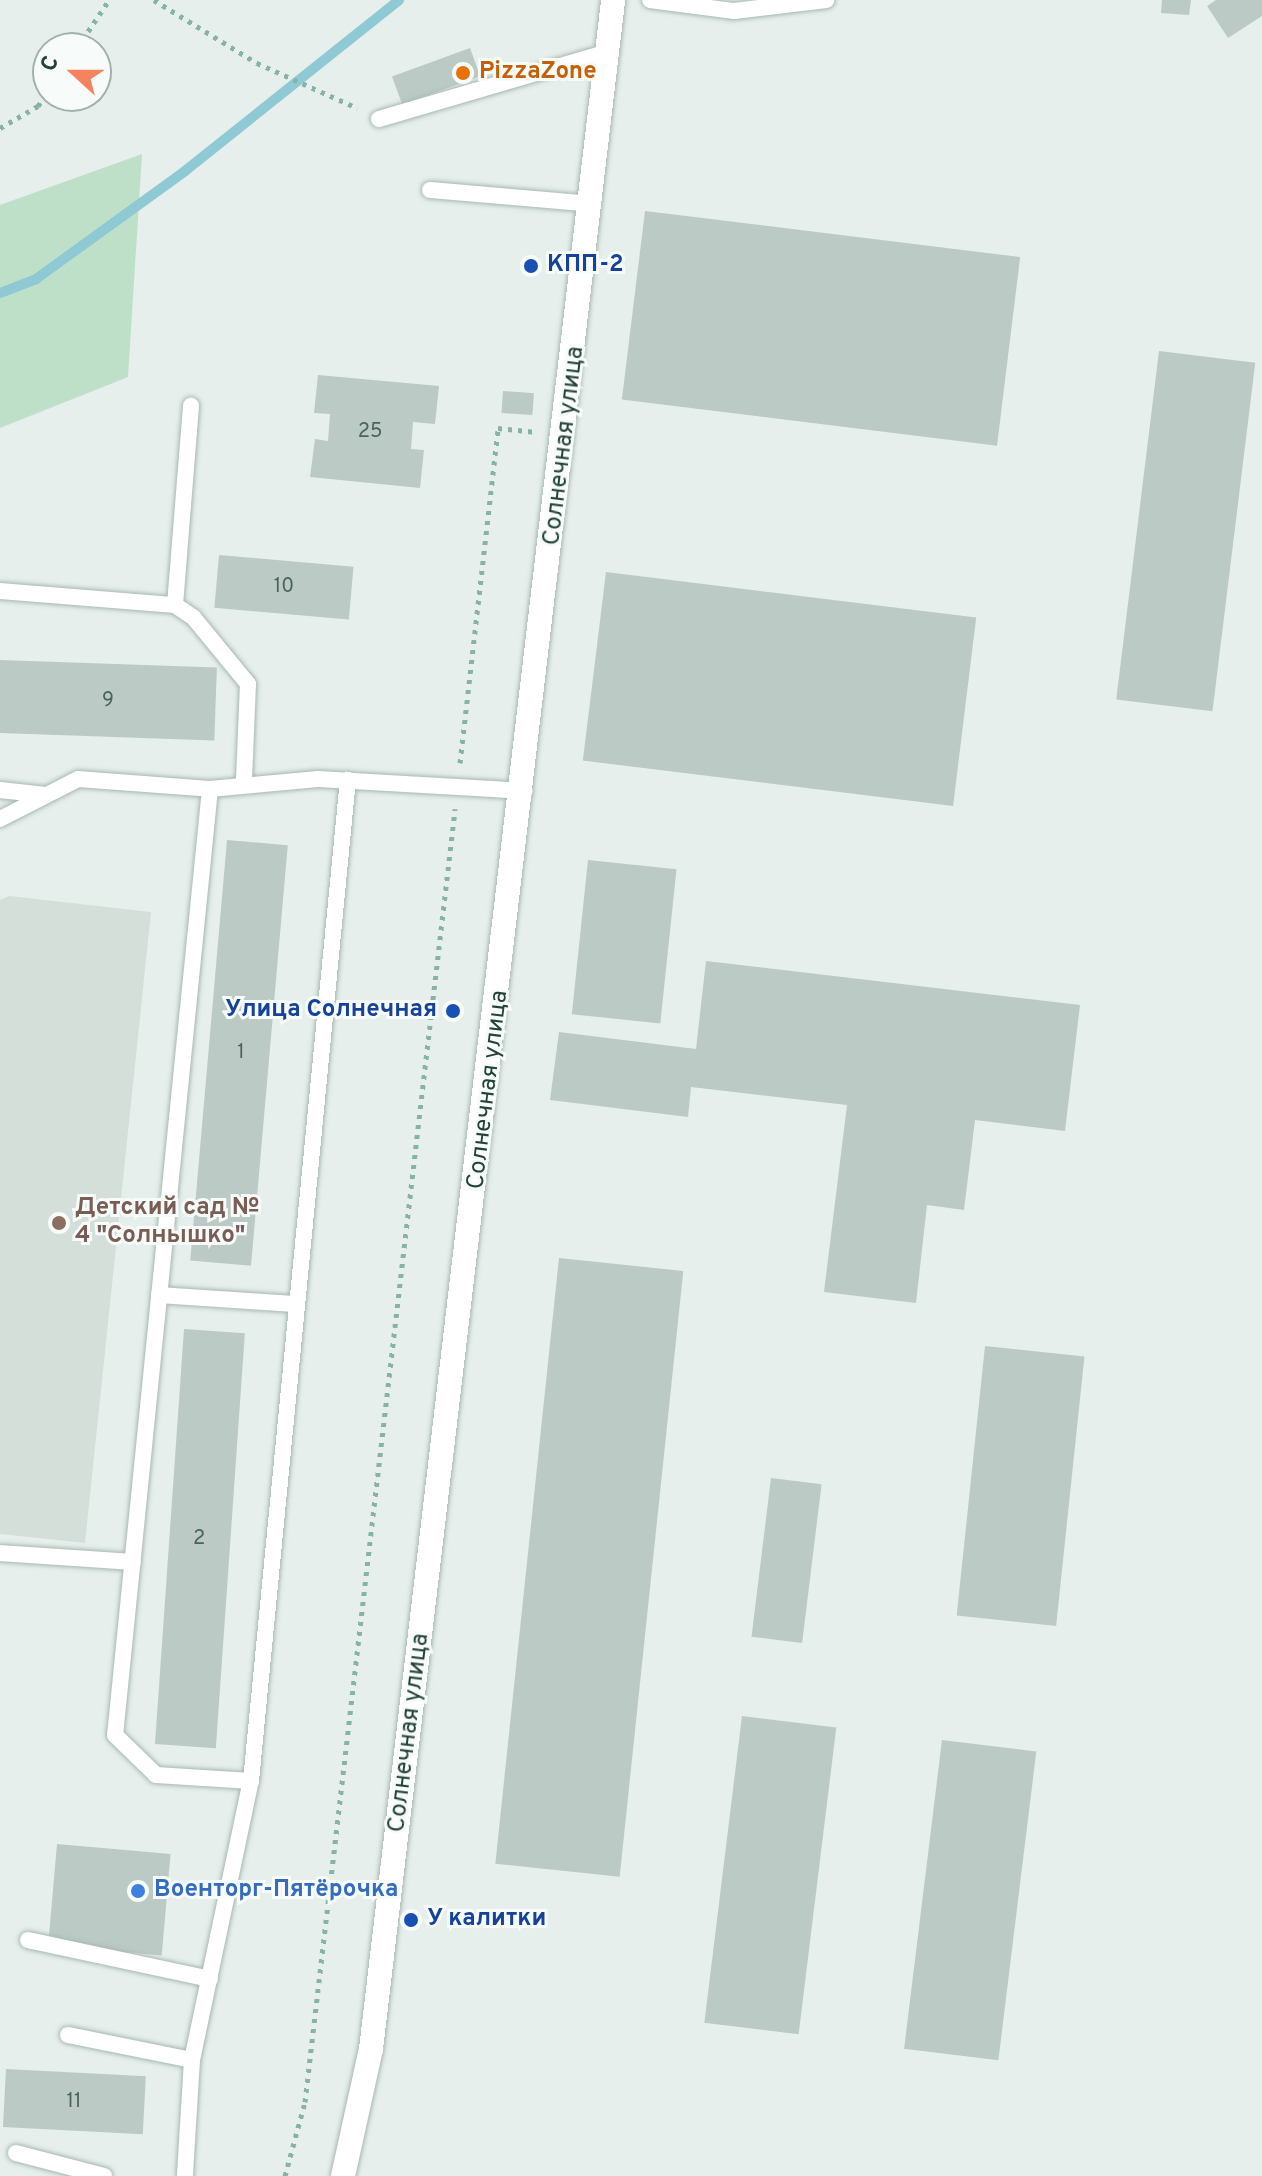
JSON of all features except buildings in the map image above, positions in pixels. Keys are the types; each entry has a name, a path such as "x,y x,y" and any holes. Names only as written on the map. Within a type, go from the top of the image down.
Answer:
{"street":[{"name":"Солнечная улица","path":"343,2176 371,2049 567,437 613,0"}],"lane":[{"path":"650,0 734,11 826,0"},
{"path":"379,119 608,52"},
{"path":"430,190 592,204"},
{"path":"175,605 191,406"},
{"path":"0,591 175,605 248,684 244,781"},
{"path":"0,819 78,779 210,789 244,781 348,780 525,791"},
{"path":"185,2176 192,2060 251,1781 294,1304 348,780"},
{"path":"210,789 115,1735 156,1775 251,1781"},
{"path":"0,790 47,795"},
{"path":"159,1295 294,1304"},
{"path":"0,1553 133,1562"},
{"path":"28,1940 210,1979"},
{"path":"68,2035 192,2060"},
{"path":"16,2153 104,2176"}],"path":[{"path":"88,32 109,0"},
{"path":"154,0 257,63 379,119"},
{"path":"0,128 32,109"},
{"path":"285,2176 305,2102 498,428 567,437"}],"shaded area":[{"name":"Детский сад № 4 \"Солнышко\"","path":"9,896 151,912 85,1543 0,1534 0,900"}],"green space":[{"path":"142,154 128,377 0,428 0,205"}],"waterway":[{"path":"0,293 36,279 185,171 399,0"}],"place":[{"name":"PizzaZone","path":"463,73"},
{"name":"КПП-2","path":"531,266"},
{"name":"Улица Солнечная","path":"453,1011"},
{"name":"Детский сад № 4 \"Солнышко\"","path":"59,1223"},
{"name":"Военторг-Пятёрочка","path":"138,1891"},
{"name":"У калитки","path":"411,1920"}]}
